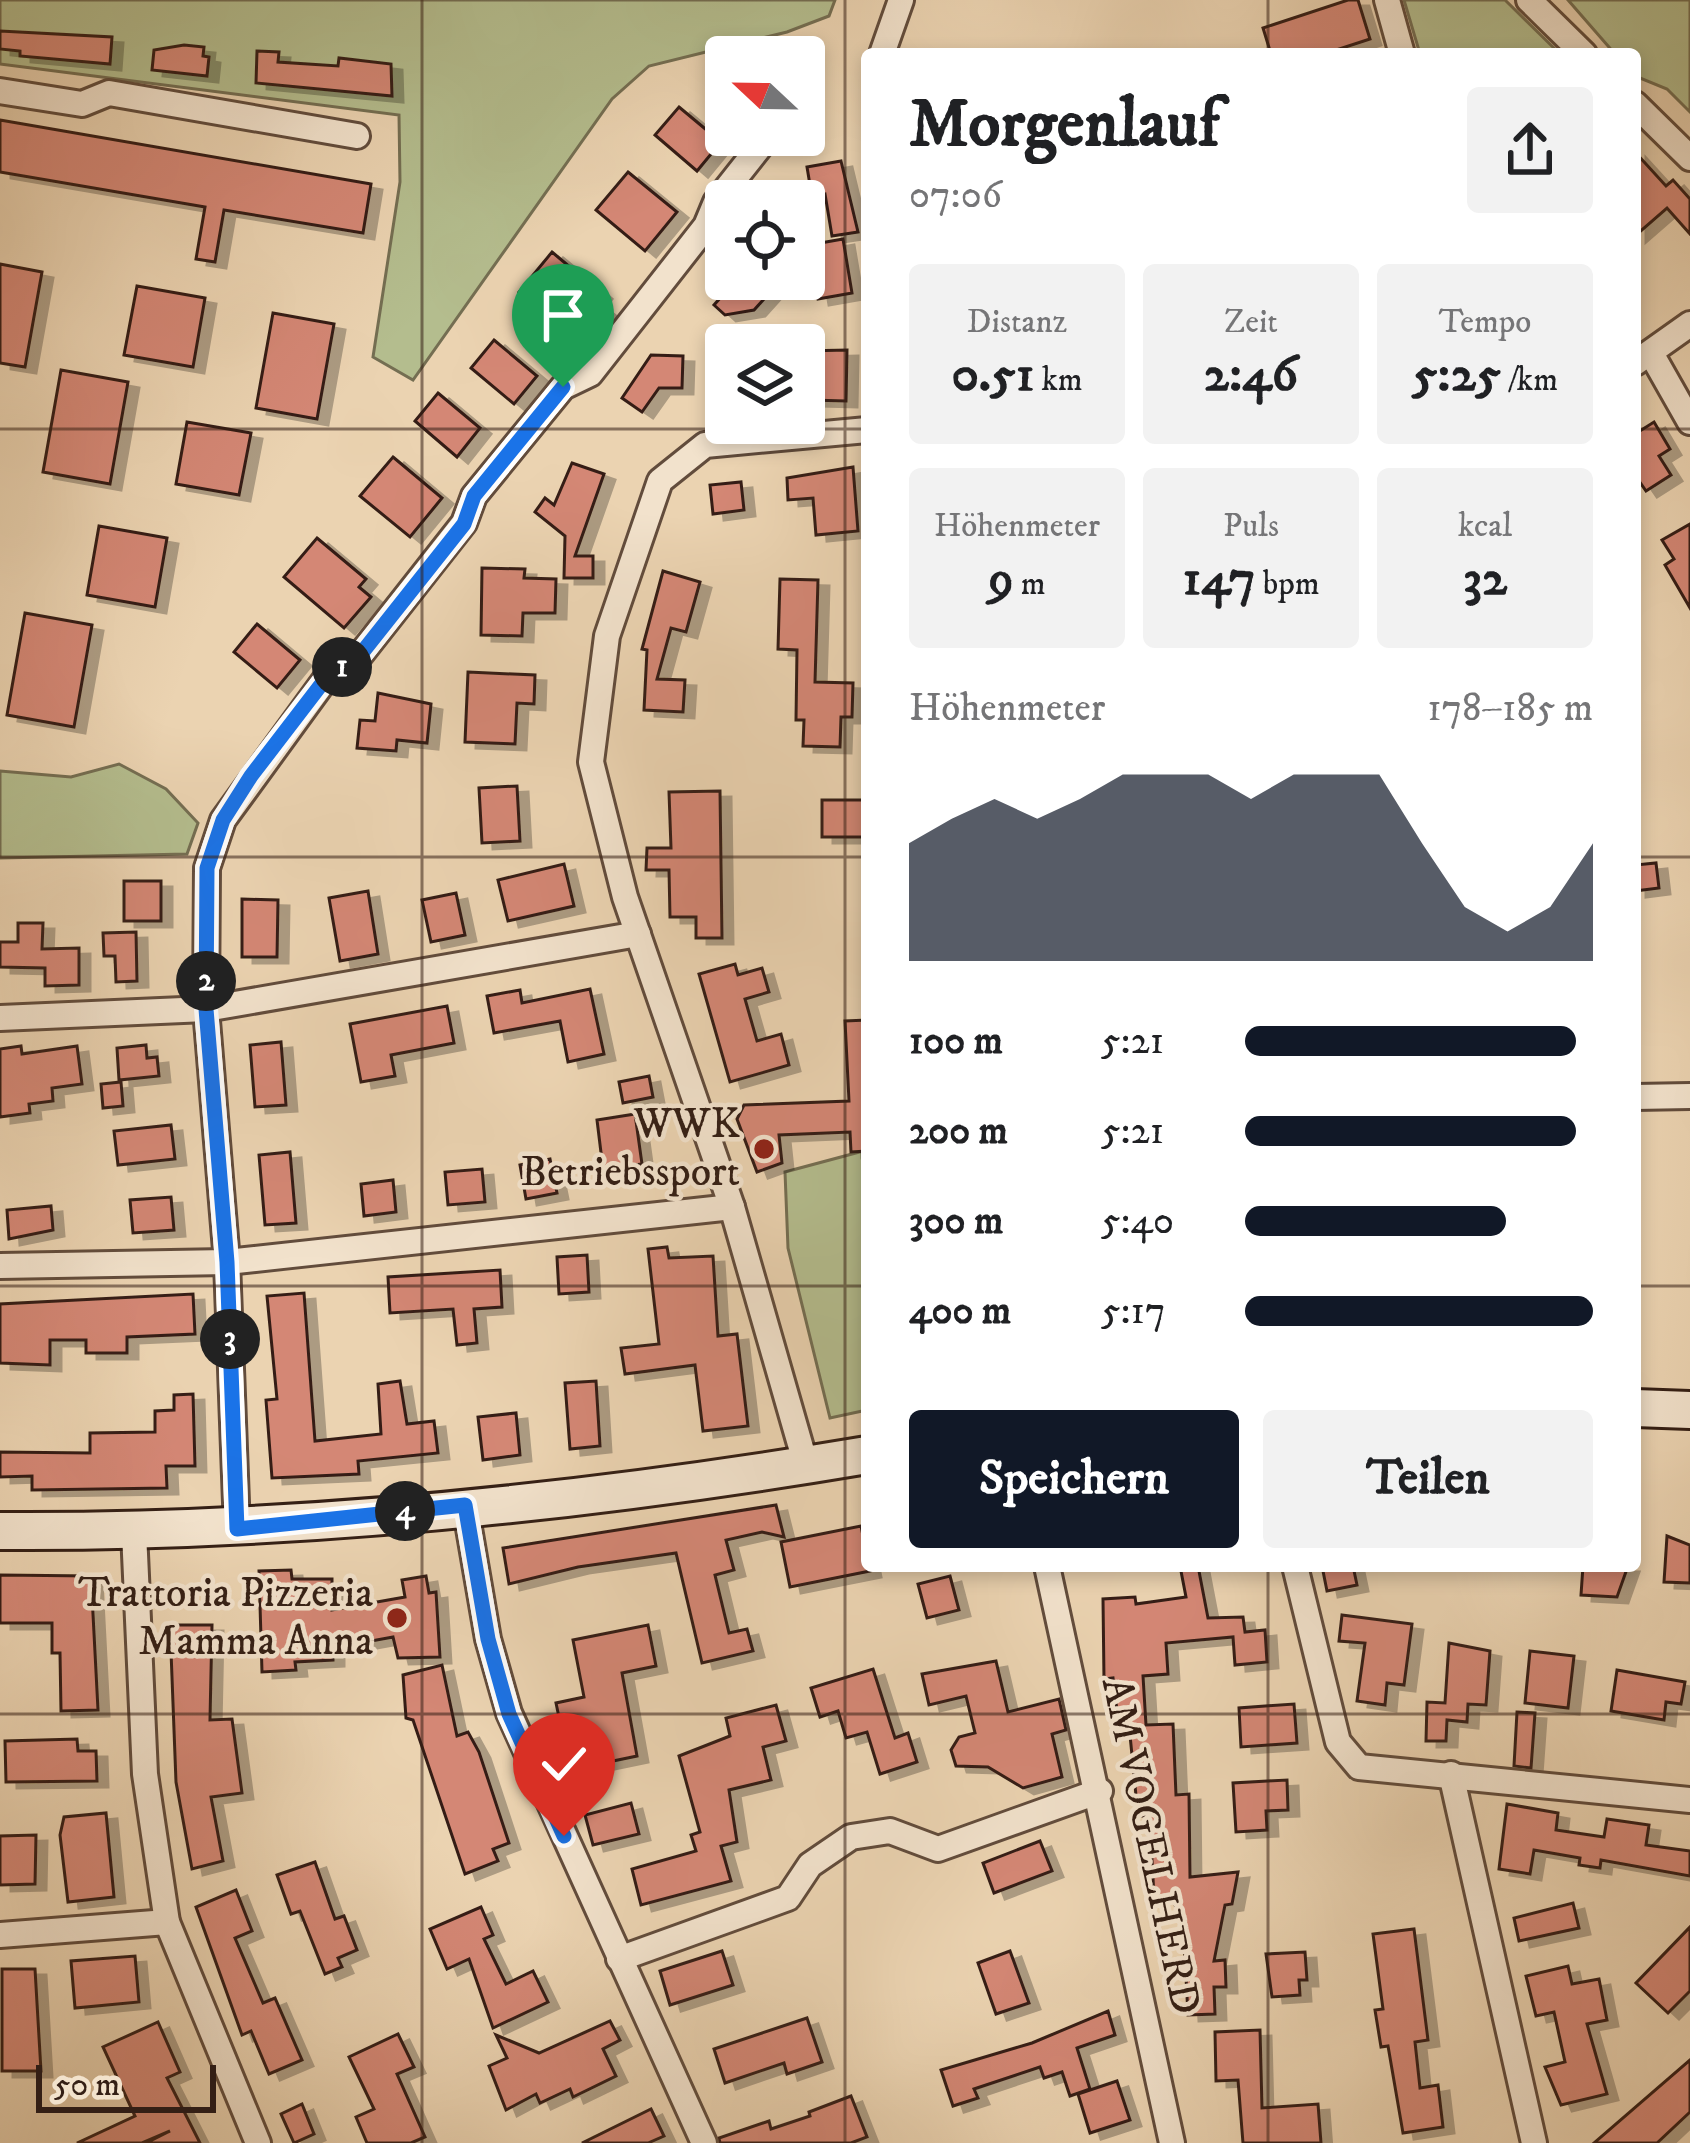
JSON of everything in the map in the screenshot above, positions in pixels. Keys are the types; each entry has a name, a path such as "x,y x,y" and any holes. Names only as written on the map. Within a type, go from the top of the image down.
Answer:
{"street":[{"path":"884,48 901,0"},
{"path":"1388,0 1400,48"},
{"path":"1529,0 1578,48"},
{"path":"0,91 82,104 109,93 357,136"},
{"path":"1641,110 1690,158"},
{"path":"237,1529 227,1262 206,1009 207,868 223,820 330,673 357,659 464,524 474,496 563,387 590,374 706,226 716,202 752,156"},
{"path":"1690,324 1643,359 1690,422"},
{"path":"806,1465 732,1207 626,897 591,762 607,636 661,481 704,445 861,431"},
{"path":"0,1018 206,1009 638,934"},
{"path":"1641,1097 1690,1096"},
{"path":"0,1266 227,1262 732,1207"},
{"path":"1641,1408 1690,1410"},
{"path":"0,1531 237,1529 566,1498 861,1456"},
{"path":"465,1505 488,1639 509,1714 704,2143"},
{"path":"134,1532 145,1774 167,1922 258,2143"},
{"name":"AM VOGELHERD","path":"1048,1572 1100,1791 1172,2143"},
{"path":"1296,1572 1338,1742 1359,1767 1690,1800"},
{"path":"1450,1774 1534,2143"},
{"path":"619,1959 788,1898 810,1864 851,1837 890,1831 938,1849 1100,1791"},
{"path":"0,1936 167,1922"}],"green space":[{"path":"0,0 835,0 829,16 787,32 705,36 705,52 649,66 612,99 413,380 373,357 400,182 399,115 0,64"},
{"path":"1404,0 1505,0 1554,48 1418,48"},
{"path":"1568,0 1690,0 1690,112 1667,89 1641,78 1641,48 1610,48"},
{"path":"119,764 166,789 198,823 187,854 0,858 0,771 71,777"},
{"path":"861,1152 861,1411 830,1418 788,1248 785,1172"}],"building":[{"path":"1358,0 1370,39 1342,48 1269,48 1263,28"},
{"path":"0,31 112,37 110,64 20,56 20,51 0,49"},
{"path":"204,47 203,56 209,57 207,76 152,70 154,50"},
{"path":"257,51 279,52 278,62 338,66 339,58 391,64 392,96 256,83"},
{"path":"679,107 705,129 705,156 709,156 697,171 655,135"},
{"path":"0,120 371,184 363,233 224,210 215,262 196,259 205,207 0,172"},
{"path":"1641,159 1666,186 1673,180 1690,199 1690,234 1667,208 1641,231"},
{"path":"841,161 858,232 832,236 825,180 809,180 807,167"},
{"path":"628,172 677,212 645,251 596,210"},
{"path":"843,239 852,293 825,298 825,242"},
{"path":"552,252 601,293 595,302 606,311 580,343 519,292"},
{"path":"0,264 42,272 25,367 0,363"},
{"path":"137,286 205,298 193,367 124,355"},
{"path":"718,300 763,300 754,310 725,315 714,305"},
{"path":"273,313 334,324 317,419 256,408"},
{"path":"494,340 537,376 514,404 471,368"},
{"path":"847,350 846,401 825,400 825,351"},
{"path":"651,355 683,356 682,388 659,388 642,412 622,398"},
{"path":"61,370 128,382 110,484 43,472"},
{"path":"438,393 480,428 457,457 415,421"},
{"path":"187,422 251,433 239,495 176,484"},
{"path":"1654,422 1670,449 1659,456 1671,475 1646,491 1641,484 1641,430"},
{"path":"393,457 442,498 410,537 360,496"},
{"path":"572,463 604,474 575,556 593,556 593,578 564,578 565,536 535,512 545,498 554,505"},
{"path":"853,467 858,531 816,535 813,498 788,500 787,478"},
{"path":"741,482 744,510 713,514 710,485"},
{"path":"1690,524 1690,608 1665,565 1674,559 1662,540"},
{"path":"99,526 167,538 155,607 87,595"},
{"path":"317,538 366,579 359,587 371,597 344,628 284,577"},
{"path":"482,568 525,569 524,578 556,579 555,613 523,613 522,636 481,635"},
{"path":"663,571 700,582 686,632 671,628 657,679 685,680 683,712 644,710 647,650 642,649"},
{"path":"780,579 818,580 815,682 853,683 852,717 841,717 840,747 803,746 804,720 796,720 797,650 778,649"},
{"path":"25,613 92,625 74,727 7,715"},
{"path":"257,624 300,660 277,688 234,652"},
{"path":"468,672 535,675 534,704 517,703 515,744 465,742"},
{"path":"378,693 431,704 427,743 397,740 396,751 357,748 360,720 375,721"},
{"path":"517,786 520,841 482,843 479,788"},
{"path":"720,791 722,938 696,938 696,917 670,917 669,870 646,870 647,848 671,848 669,792"},
{"path":"822,800 861,800 861,837 822,837"},
{"path":"1656,863 1659,888 1641,890 1641,864"},
{"path":"564,864 574,906 508,921 498,880"},
{"path":"124,881 161,881 161,921 124,921"},
{"path":"368,891 378,954 340,961 329,898"},
{"path":"456,893 465,935 431,942 422,900"},
{"path":"242,899 278,900 277,957 242,957"},
{"path":"18,923 43,923 42,949 79,948 79,985 45,986 45,968 0,967 0,942 18,942"},
{"path":"136,932 137,981 116,982 115,956 104,956 103,933"},
{"path":"735,964 738,975 762,968 769,992 745,999 757,1041 781,1034 789,1065 730,1082 699,974"},
{"path":"590,989 604,1054 568,1062 560,1021 494,1033 487,996 520,990 522,1003"},
{"path":"447,1006 454,1043 391,1055 395,1076 361,1082 350,1024"},
{"name":"WWK Betriebssport","path":"861,1020 861,1151 851,1152 850,1132 779,1135 782,1163 757,1172 737,1119 744,1105 849,1101 845,1021"},
{"path":"281,1042 286,1105 255,1107 250,1045"},
{"path":"146,1045 147,1058 157,1057 159,1076 119,1080 117,1048"},
{"path":"21,1046 22,1054 77,1046 82,1084 52,1088 53,1101 29,1104 30,1113 0,1117 0,1049"},
{"path":"649,1076 653,1097 623,1103 619,1082"},
{"path":"121,1082 123,1106 103,1108 101,1084"},
{"path":"635,1114 642,1164 603,1169 597,1120"},
{"path":"171,1125 175,1159 118,1165 114,1131"},
{"path":"290,1152 296,1223 265,1225 259,1155"},
{"path":"550,1159 557,1193 526,1199 520,1165"},
{"path":"482,1169 485,1202 448,1205 445,1172"},
{"path":"393,1180 396,1212 364,1216 361,1184"},
{"path":"171,1197 174,1230 133,1233 130,1200"},
{"path":"51,1206 53,1230 9,1239 7,1210"},
{"path":"667,1247 669,1258 713,1256 718,1336 737,1334 748,1426 703,1431 695,1365 625,1374 621,1348 659,1344 648,1249"},
{"path":"587,1255 589,1292 559,1294 557,1257"},
{"path":"500,1270 502,1307 474,1309 477,1343 457,1345 453,1309 390,1313 388,1277"},
{"path":"304,1293 315,1441 381,1434 378,1384 400,1381 407,1424 434,1421 438,1453 358,1461 359,1474 272,1478 266,1400 277,1399 267,1296"},
{"path":"193,1294 195,1334 127,1337 127,1353 86,1353 86,1340 50,1340 50,1365 0,1363 0,1304"},
{"path":"596,1381 600,1446 570,1449 565,1383"},
{"path":"193,1394 195,1466 166,1466 167,1488 32,1490 32,1476 0,1477 0,1452 90,1453 90,1433 155,1432 155,1411 174,1410 174,1395"},
{"path":"516,1413 520,1455 483,1460 478,1417"},
{"path":"776,1505 784,1537 762,1532 726,1540 734,1570 715,1575 729,1633 747,1629 753,1651 702,1663 676,1553 578,1567 509,1584 503,1548"},
{"path":"861,1526 861,1572 865,1572 790,1587 781,1542"},
{"path":"1667,1536 1690,1545 1690,1583 1664,1582"},
{"path":"291,1570 292,1579 332,1579 332,1610 405,1597 402,1580 426,1576 429,1593 436,1592 440,1657 398,1658 393,1637 333,1648 333,1660 295,1662 296,1670 262,1672 259,1571"},
{"path":"1181,1572 1199,1572 1208,1618 1243,1617 1245,1632 1265,1630 1267,1662 1235,1665 1233,1637 1166,1643 1168,1674 1143,1676 1146,1725 1173,1724 1176,1795 1189,1794 1190,1877 1238,1872 1232,1904 1225,1905 1214,1961 1225,1960 1226,1987 1214,1987 1215,2014 1188,2015 1183,1921 1170,1895 1154,1896 1151,1843 1146,1816 1138,1816 1130,1735 1120,1735 1113,1678 1104,1679 1103,1599 1135,1597 1136,1604 1186,1597"},
{"path":"1323,1572 1354,1572 1357,1585 1327,1591"},
{"path":"1583,1572 1626,1572 1617,1597 1581,1595"},
{"path":"0,1575 91,1576 98,1710 61,1711 60,1653 52,1653 52,1623 0,1623"},
{"path":"950,1576 959,1610 927,1618 918,1584"},
{"path":"1342,1615 1412,1624 1404,1685 1387,1683 1385,1705 1357,1701 1365,1643 1339,1641"},
{"path":"170,1625 212,1625 210,1720 232,1719 242,1793 211,1797 223,1861 192,1869 176,1782"},
{"path":"648,1625 656,1666 622,1673 637,1756 570,1770 556,1703 584,1697 573,1640"},
{"path":"1449,1643 1490,1651 1486,1705 1468,1704 1467,1722 1447,1720 1446,1741 1426,1741 1427,1702 1445,1703"},
{"path":"1530,1651 1574,1656 1568,1708 1525,1703"},
{"path":"996,1661 1008,1712 1059,1699 1066,1730 1052,1734 1062,1777 1023,1788 988,1767 956,1766 951,1750 959,1737 975,1733 966,1696 929,1705 922,1674"},
{"path":"442,1665 457,1736 468,1732 479,1752 509,1843 493,1849 498,1861 465,1874 413,1720 406,1718 403,1675"},
{"path":"873,1669 895,1738 908,1733 917,1762 880,1774 867,1732 846,1738 838,1711 820,1717 811,1688"},
{"path":"1617,1670 1685,1682 1681,1704 1666,1702 1664,1720 1611,1711"},
{"path":"1294,1704 1297,1743 1241,1747 1239,1708"},
{"path":"776,1705 786,1741 763,1747 771,1780 729,1790 737,1842 721,1846 731,1881 641,1905 632,1869 696,1851 691,1835 700,1832 679,1756 730,1736 726,1718"},
{"path":"1517,1712 1535,1713 1531,1768 1514,1766"},
{"path":"77,1739 78,1751 96,1751 97,1781 6,1782 5,1741"},
{"path":"1287,1780 1288,1810 1266,1811 1267,1830 1236,1832 1233,1783"},
{"path":"631,1803 639,1834 593,1845 585,1815"},
{"path":"1507,1804 1558,1813 1556,1830 1604,1837 1607,1819 1649,1825 1646,1845 1690,1851 1690,1876 1601,1860 1600,1868 1579,1865 1580,1858 1534,1850 1530,1874 1499,1869"},
{"path":"106,1813 114,1897 68,1902 60,1835 64,1817"},
{"path":"36,1835 35,1884 0,1885 0,1836"},
{"path":"1040,1841 1052,1871 994,1893 983,1863"},
{"path":"315,1862 335,1919 344,1916 357,1950 338,1958 342,1967 325,1974 300,1911 291,1914 277,1875"},
{"path":"236,1890 252,1931 235,1938 263,2003 275,1998 302,2060 269,2074 251,2031 242,2035 196,1907"},
{"path":"1573,1903 1579,1928 1519,1941 1514,1918"},
{"path":"481,1907 493,1935 484,1939 506,1984 533,1971 548,2002 493,2028 469,1959 447,1969 430,1929"},
{"path":"1690,1927 1690,1991 1668,2013 1636,1983"},
{"path":"1414,1929 1428,2040 1415,2042 1420,2088 1438,2085 1443,2127 1403,2133 1388,2046 1381,2047 1375,2010 1383,2009 1373,1934"},
{"path":"722,1951 733,1985 670,2005 660,1971"},
{"path":"1010,1951 1029,2003 996,2014 978,1963"},
{"path":"1305,1952 1307,1980 1299,1980 1300,1995 1272,1997 1266,1954"},
{"path":"135,1956 139,2002 75,2008 71,1961"},
{"path":"1568,1966 1572,1984 1599,1979 1607,2020 1587,2024 1607,2094 1561,2105 1545,2067 1565,2062 1554,2012 1536,2016 1526,1976"},
{"path":"2,1969 35,1969 41,2071 2,2071"},
{"path":"1108,2011 1115,2035 1077,2048 1090,2089 1070,2096 1062,2072 1044,2078 1040,2067 974,2089 978,2098 953,2106 941,2070 1032,2043"},
{"path":"807,2018 822,2062 787,2074 784,2063 725,2083 714,2049"},
{"path":"610,2021 620,2040 603,2049 616,2076 573,2097 570,2089 540,2103 536,2094 506,2110 489,2066 507,2058 496,2035 539,2053"},
{"path":"158,2022 180,2072 167,2078 200,2143 146,2143 170,2131 142,2143 77,2143 135,2116 103,2047"},
{"path":"1260,2030 1262,2108 1318,2104 1321,2143 1243,2143 1238,2080 1216,2081 1215,2032"},
{"path":"398,2034 414,2067 397,2074 425,2137 411,2143 367,2143 356,2117 374,2109 349,2057"},
{"path":"1690,2060 1690,2112 1657,2143 1594,2143"},
{"path":"1117,2081 1130,2120 1090,2133 1078,2094"},
{"path":"851,2096 867,2137 851,2143 720,2143 719,2138 769,2121 771,2129"},
{"path":"302,2104 314,2134 294,2143 281,2114"},
{"path":"651,2109 664,2136 648,2143 582,2143"}],"place":[{"name":"WWK Betriebssport","path":"764,1149"},
{"name":"Trattoria Pizzeria Mamma Anna","path":"397,1618"}],"route":[{"path":"563,387 474,496 464,524 357,659 330,673 223,820 207,868 206,1009 227,1262 237,1529 465,1505 488,1639 509,1714 564,1836"}]}
